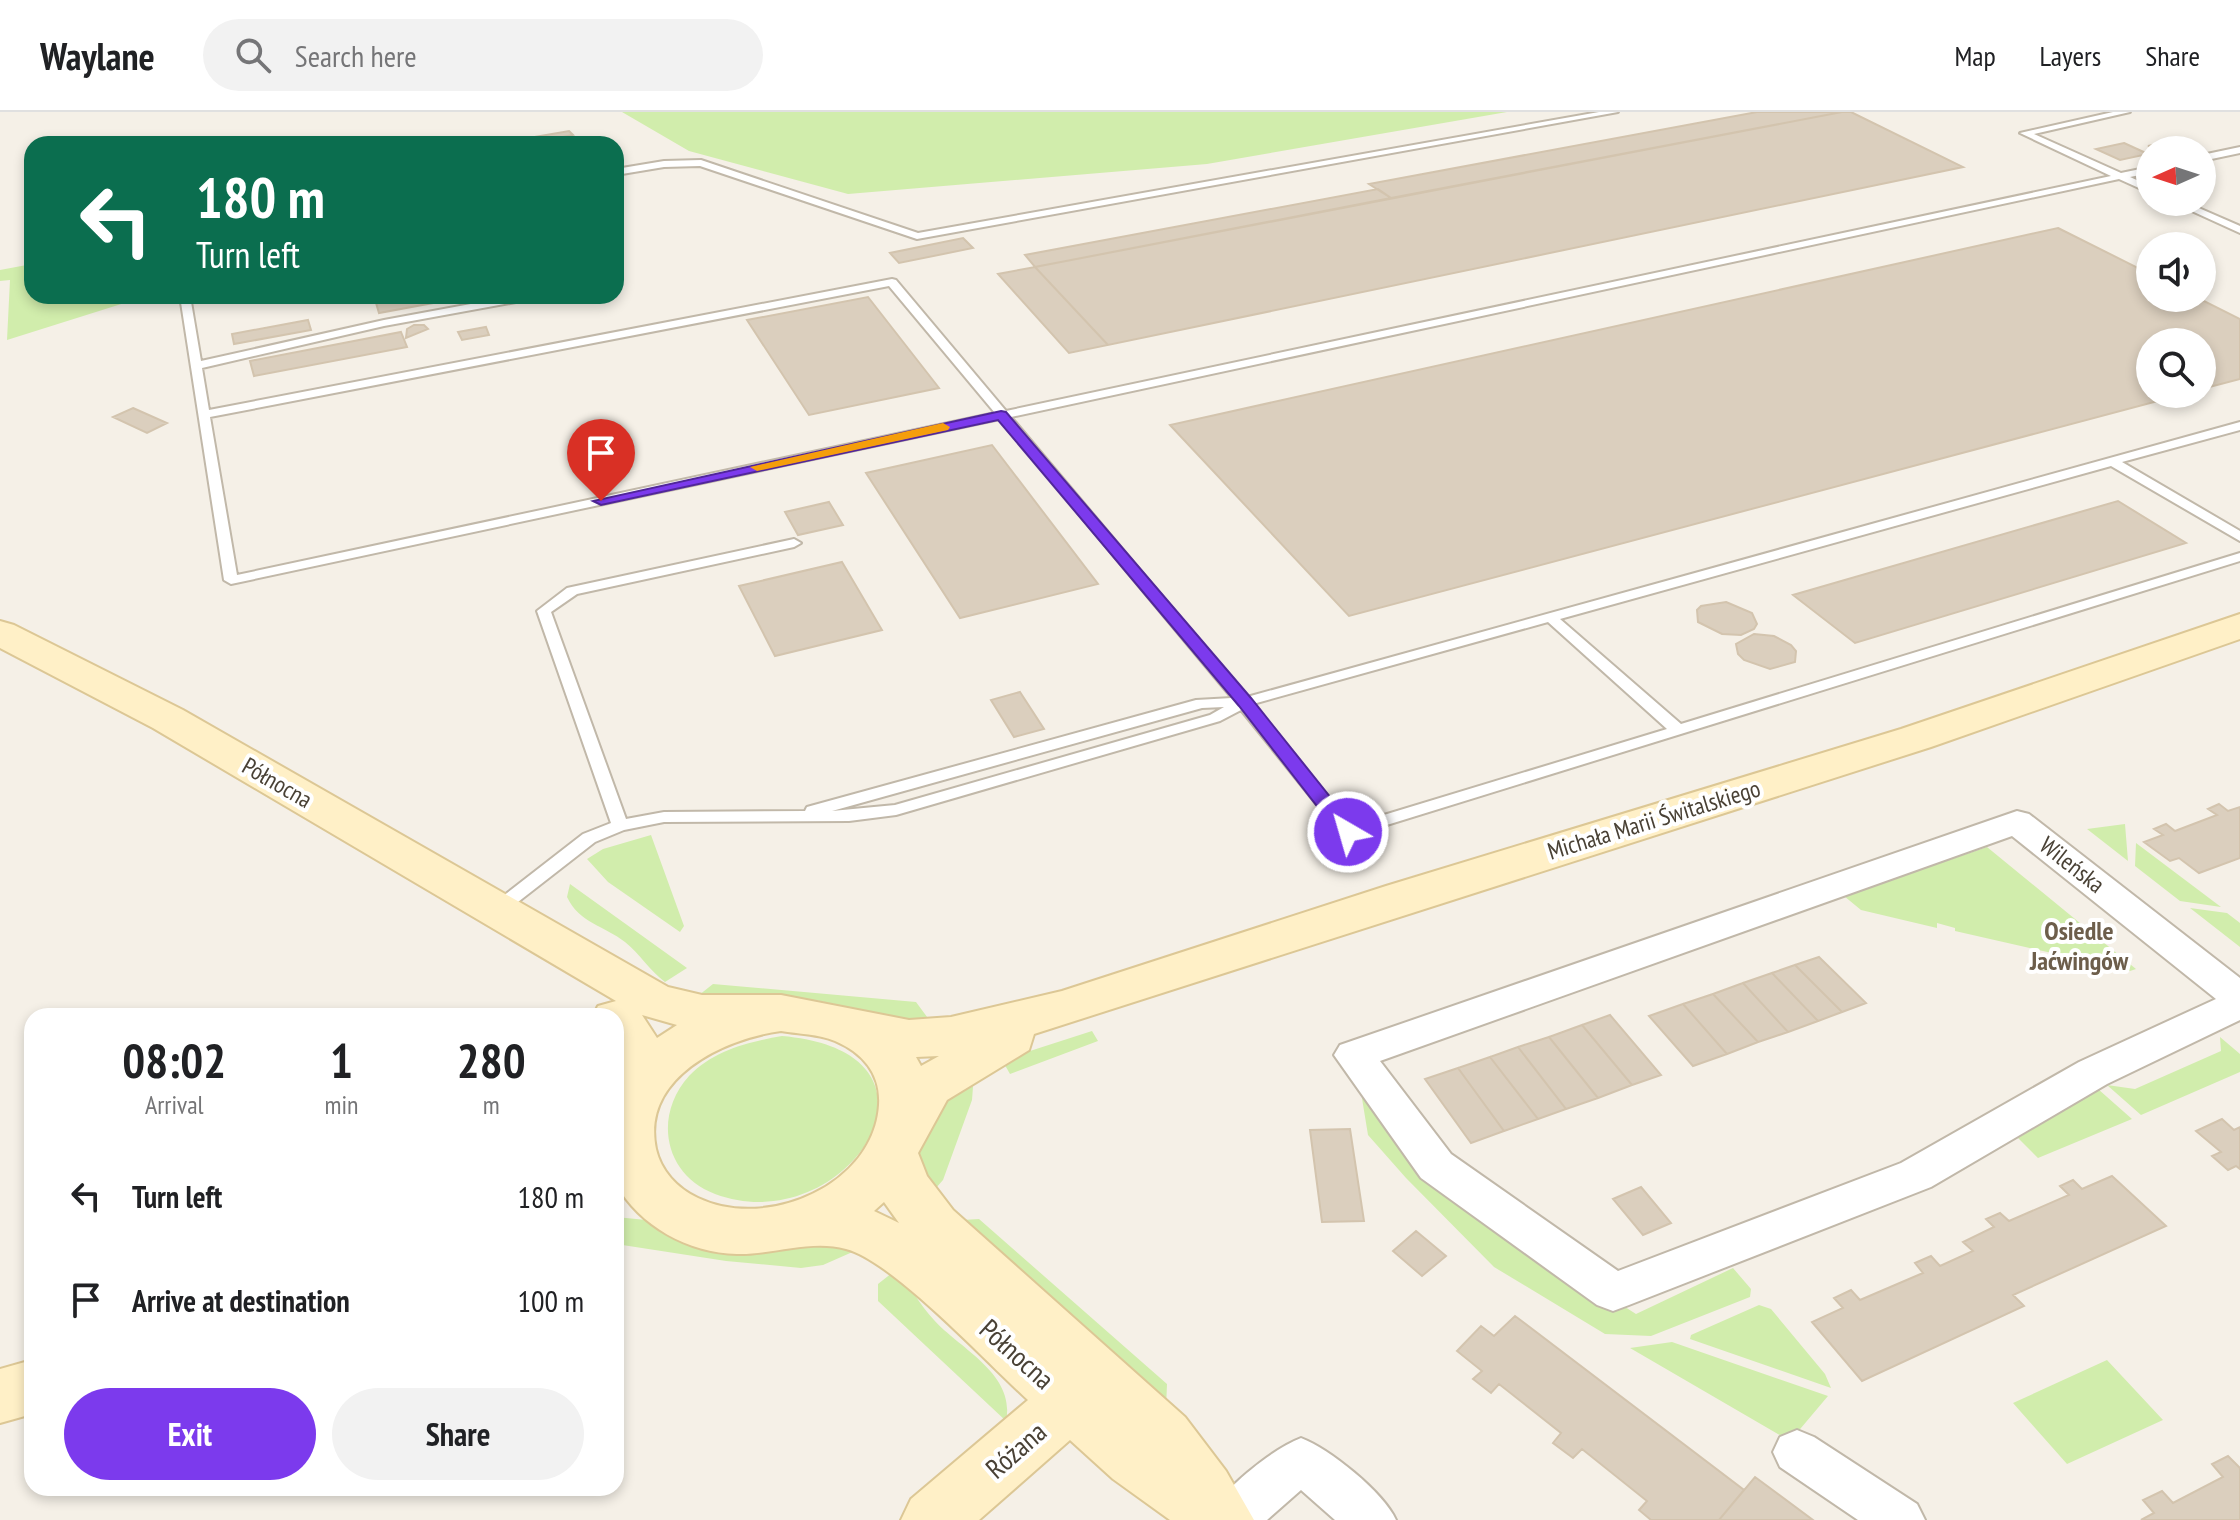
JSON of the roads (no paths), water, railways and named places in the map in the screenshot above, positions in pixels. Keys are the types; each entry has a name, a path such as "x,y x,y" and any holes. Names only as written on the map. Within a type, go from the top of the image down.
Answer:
{"main road":[{"name":"Michała Marii Świtalskiego","path":"861,1030 909,1039 951,1036 1066,1008 1402,897 1902,743 2240,626"},
{"name":"Północna","path":"0,633 168,719 670,1008 702,1013 762,1015"},
{"name":"Północna","path":"549,940 607,1008"},
{"name":"Michała Marii Świtalskiego","path":"900,1142 929,1086 968,1060 1066,1008"},
{"path":"762,1015 819,1016 861,1030 880,1045 899,1069 908,1097 900,1142 855,1197 799,1224 737,1231 699,1224 641,1207 642,1185 629,1157 627,1119 659,1065 689,1041 723,1024 762,1015"},
{"name":"Północna","path":"624,1026 643,1056 627,1119"},
{"name":"Północna","path":"900,1142 903,1186 933,1226 1084,1390 1135,1459 1223,1520"},
{"name":"Północna","path":"799,1224 852,1226 903,1250 1084,1390"},
{"path":"0,1396 24,1389"},
{"name":"Różana","path":"933,1520 1084,1390"}],"street":[{"name":"Wileńska","path":"2017,822 2240,1001 2093,1073 1916,1175 1613,1292 1436,1166 1354,1055 2017,822"},
{"path":"1797,1452 1900,1520"},
{"path":"1231,1520 1301,1460 1371,1520"}],"lane":[{"path":"624,171 664,164 701,163 917,236 1614,112"},
{"path":"2126,112 2025,133 2136,184"},
{"path":"2216,155 2240,150"},
{"path":"186,304 231,580 2136,173"},
{"path":"2208,216 2240,230"},
{"path":"204,415 892,282 1245,702 1348,832 2240,557"},
{"path":"195,366 384,323 488,304"},
{"path":"499,908 589,838 620,825 664,817 789,817 896,810 1215,718 1245,702 2116,464 2240,426"},
{"path":"2116,464 2240,537"},
{"path":"620,825 544,611 572,591 794,543"},
{"path":"1550,617 1679,731"}],"district":[{"name":"Osiedle Jaćwingów","path":"2079,946"}]}
